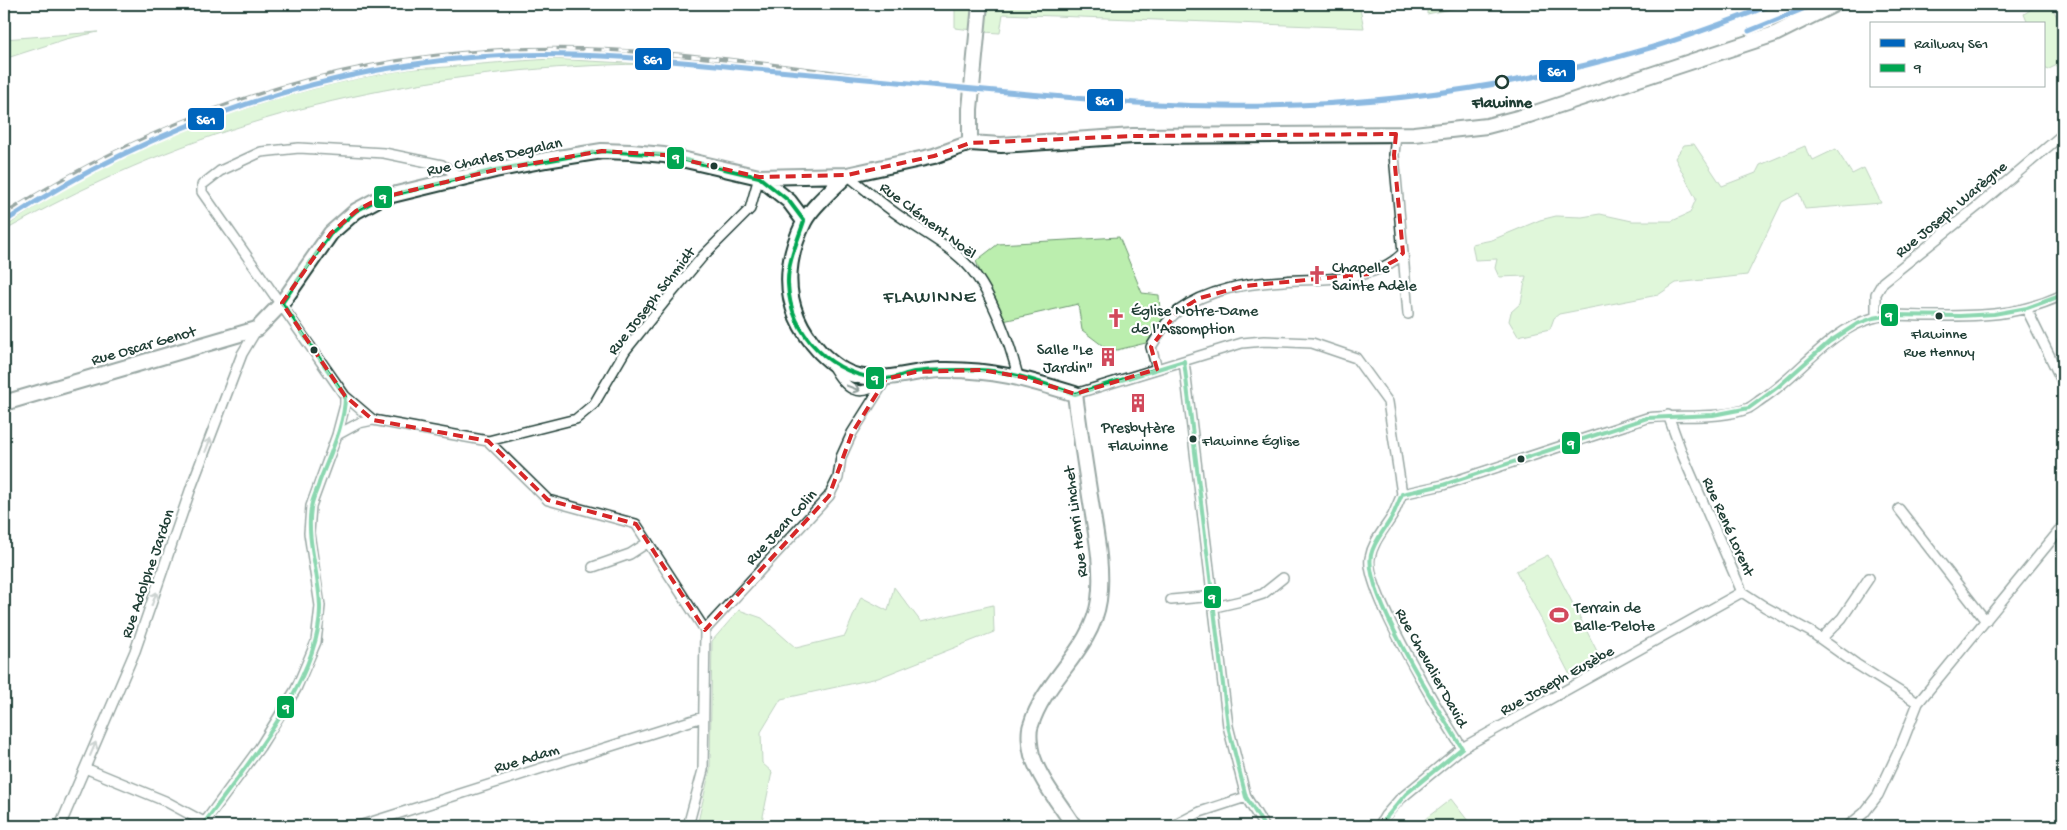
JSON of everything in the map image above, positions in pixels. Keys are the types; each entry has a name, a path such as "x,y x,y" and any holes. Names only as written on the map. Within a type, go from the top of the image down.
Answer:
{"street":[{"path":"980,4 970,109 970,143 985,142 1001,145 1133,136 1396,134 1457,131 1487,126 1521,118 1775,34 1835,4"},
{"path":"1396,134 1394,156 1408,314"},
{"name":"Rue Joseph Warègne","path":"1876,317 1876,294 1883,282 1978,206 2063,134"},
{"name":"Rue Charles Degalan","path":"282,303 331,233 356,211 380,198 462,178 546,160 602,151 664,155 759,177 847,175 934,156 970,143"},
{"path":"373,420 345,396 282,303 202,192 202,185 220,171 261,152 299,148 384,153 442,165 462,178"},
{"path":"847,175 822,199 804,221 792,254 788,283 793,310 806,337 830,362 856,376 886,379 916,372 981,370 1018,376 1074,394 1242,343 1264,341 1312,343 1356,358 1388,402 1402,494 1443,485 1647,418 1668,415 1709,415 1749,408 1779,388 1818,350 1853,324 1876,317 1990,316 2027,310 2063,295"},
{"name":"Rue Clément Noël","path":"847,175 900,216 947,247 971,268 982,285 999,322 1013,356 1018,376"},
{"name":"Rue Charles Degalan","path":"759,177 789,201 804,221"},
{"name":"Rue Joseph Schmidt","path":"373,420 488,441 576,419 594,404 625,351 666,300 703,256 750,209 759,177"},
{"path":"1157,369 1151,347 1167,322 1178,311 1200,298 1244,286 1368,274 1396,260 1403,253"},
{"name":"Rue Oscar Genot","path":"4,403 257,329 282,303"},
{"path":"2027,310 2063,383"},
{"name":"Rue Adolphe Jardon","path":"60,826 135,651 192,485 242,354 257,329"},
{"path":"1184,361 1214,596 1228,726 1246,797 1264,826"},
{"name":"Rue Jean Colin","path":"705,630 829,496 838,478 844,449 886,379"},
{"name":"Rue Henri Linchet","path":"1074,394 1100,559 1099,598 1096,615 1090,631 1041,703 1030,725 1030,732 1032,754 1041,774 1074,826"},
{"path":"85,768 165,801 203,824 260,747 296,689 316,642 320,606 309,533 311,506 338,435 345,405 345,396"},
{"name":"Rue René Lorent","path":"1668,415 1683,456 1742,592 1765,608 1821,639 1918,703"},
{"path":"338,435 358,423 373,420"},
{"path":"488,441 548,500 636,524 705,630 703,770 688,826"},
{"name":"Rue Chevalier David","path":"1379,826 1399,800 1462,748 1388,618 1373,577 1369,560 1375,540 1393,514 1402,494"},
{"path":"1899,509 1986,621"},
{"path":"1848,826 1864,813 1878,794 1918,703 2063,526"},
{"path":"593,567 630,554 647,543"},
{"path":"1215,607 1263,594 1284,578"},
{"path":"1821,639 1842,618 1869,578"},
{"name":"Rue Joseph Eusèbe","path":"1462,748 1742,592"},
{"path":"1171,600 1214,596"},
{"name":"Rue Adam","path":"359,826 703,717"},
{"path":"1173,826 1200,812 1246,797"}],"highlighted area":[{"path":"1396,134 1394,155 1403,253 1396,260 1369,274 1244,286 1200,298 1178,311 1151,347 1157,369 1075,394 1022,377 981,370 915,372 886,379 852,433 829,496 705,630 636,524 548,500 488,441 373,420 345,396 282,303 331,233 356,211 380,198 495,170 602,151 664,155 759,177 847,175 934,156 970,143 1133,136"}],"green space":[{"path":"933,4 975,4 972,30 955,28 955,6"},
{"path":"986,4 1359,4 1364,28 1003,14 1000,33 983,32"},
{"path":"1427,4 1475,4 1427,14"},
{"path":"2039,4 2050,4 2063,28 2063,62 2047,70 2044,63 2044,22 2027,22 2024,14"},
{"path":"98,32 66,39 4,59 4,39"},
{"path":"551,59 644,64 505,72 435,81 298,110 231,129 166,153 76,193 4,231 4,228 49,198 97,172 147,147 251,107 358,78 412,69"},
{"path":"1694,144 1722,186 1756,173 1760,165 1805,146 1809,157 1811,156 1813,160 1836,149 1852,174 1864,168 1881,203 1805,209 1799,193 1782,202 1747,275 1676,283 1658,295 1559,314 1554,318 1550,329 1518,336 1509,321 1511,312 1521,303 1526,276 1499,277 1495,268 1497,259 1475,260 1472,244 1492,240 1540,220 1556,216 1582,217 1600,214 1632,221 1672,221 1690,213 1696,199 1675,158 1684,145"},
{"path":"1119,237 1142,293 1159,295 1160,312 1165,317 1154,333 1152,333 1150,342 1117,350 1107,349 1082,330 1078,304 999,322 976,261 998,244"},
{"name":"Terrain de Balle-Pelote","path":"1548,555 1601,659 1570,675 1516,571"},
{"path":"894,587 921,622 993,605 994,632 878,678 781,699 761,732 762,763 772,772 761,826 697,826 710,770 712,641 739,610 762,618 796,648 845,636 861,597 888,611"},
{"path":"1451,799 1472,826 1416,826"}],"railway":[{"path":"4,215 61,181 119,151 177,124 238,101 299,83 362,68 427,57 493,51 546,49 600,50 707,58 921,84"}],"rail line":[{"name":"S61","path":"4,222 61,187 121,155 183,128 246,104 310,85 376,71 443,60 541,54 602,56 1136,103 1267,106 1397,98 1461,90 1526,78 1653,47 1714,27 1774,4"},
{"name":"S61","path":"1749,31 1815,4"}],"transit line":[{"name":"9","path":"282,303 331,233 356,211 380,198 495,170 602,151 664,155 759,177 789,201 804,221"},
{"name":"9","path":"804,221 789,268 788,284 791,303 797,320 806,336 832,362 865,376 884,379 930,370 991,371 1028,379 1075,394"},
{"name":"9","path":"1402,494 1443,485 1647,418 1713,415 1749,408 1778,387 1829,342 1857,324 1873,318 1891,315 1960,316 1994,314 2027,308 2063,295"},
{"name":"9","path":"202,826 258,751 277,722 308,662 317,634 320,606 311,545 311,508 339,429 345,396 282,303"},
{"name":"9","path":"1184,361 1228,726 1246,797 1264,826"},
{"name":"9","path":"1075,394 1184,361"},
{"name":"9","path":"1402,494 1393,515 1377,539 1371,555 1372,572 1390,623 1421,681 1462,748"},
{"name":"9","path":"1379,826 1406,794 1462,748"}],"place":[{"name":"Flawinne","path":"1502,82"},
{"name":"Chapelle Sainte Adèle","path":"1317,275"},
{"name":"Flawinne Rue Hennuy","path":"1939,316"},
{"name":"Église Notre-Dame de l'Assomption","path":"1116,318"},
{"name":"Salle \"Le Jardin\"","path":"1108,357"},
{"name":"Presbytère Flawinne","path":"1138,403"},
{"name":"Flawinne Église","path":"1193,439"},
{"name":"Terrain de Balle-Pelote","path":"1559,615"}],"district":[{"name":"FLAWINNE","path":"930,295"}]}
